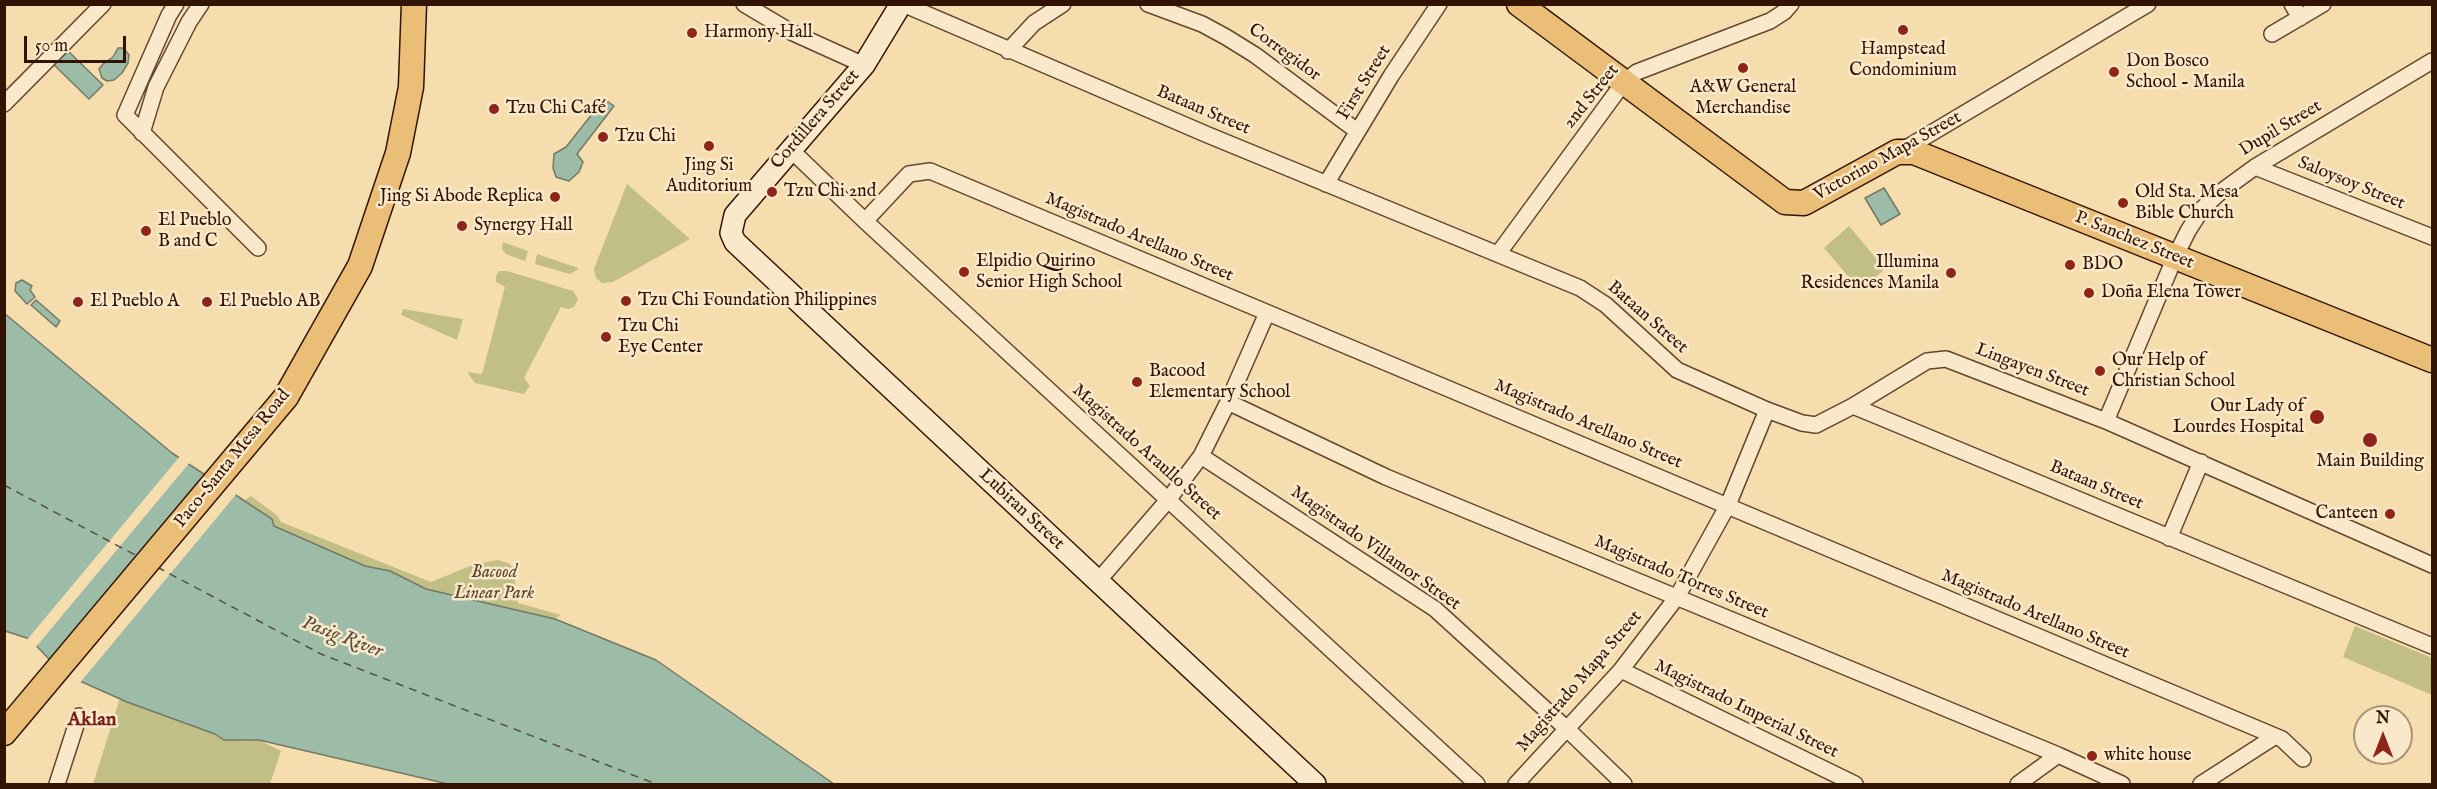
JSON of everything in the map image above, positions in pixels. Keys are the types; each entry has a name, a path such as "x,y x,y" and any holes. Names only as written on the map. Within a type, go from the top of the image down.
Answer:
{"main road":[{"name":"Paco-Santa Mesa Road","path":"4,733 286,397 360,266 398,153 411,87 414,4"},
{"name":"Cordillera Street","path":"731,233 735,215 864,65 902,4"},
{"name":"Victorino Mapa Street","path":"1520,4 1785,202 1804,203 1902,151"},
{"name":"P. Sanchez Street","path":"1902,151 1914,152 2433,360"},
{"name":"Lubiran Street","path":"731,233 742,250 1315,784"}],"street":[{"path":"4,104 103,4"},
{"path":"176,4 124,115 258,248"},
{"path":"142,133 156,87 189,22 201,4"},
{"path":"744,4 792,32 864,65"},
{"name":"Bataan Street","path":"902,4 1008,51 1498,254 1593,296 1677,370 1767,410 1802,423 1816,424 1853,406 2433,646"},
{"path":"1008,51 1034,22 1063,4"},
{"name":"Corregidor","path":"1149,4 1202,24 1226,37 1261,59 1357,131"},
{"name":"First Street","path":"1326,184 1357,131 1439,4"},
{"name":"2nd Street","path":"1498,254 1624,82 1637,72 1770,21 1784,12 1791,4"},
{"name":"Victorino Mapa Street","path":"1902,151 2148,4"},
{"path":"2292,4 2300,18"},
{"path":"2272,34 2323,4"},
{"name":"Dupil Street","path":"2106,421 2175,257 2202,209 2218,194 2255,167 2433,61"},
{"name":"Magistrado Araullo Street","path":"790,149 865,221 1477,784"},
{"name":"Saloysoy Street","path":"2255,167 2429,233"},
{"name":"Magistrado Arellano Street","path":"865,221 909,174 930,171 1728,505 2274,737 2288,744 2303,759"},
{"path":"1098,581 1168,500 1201,456 1268,313"},
{"name":"Lingayen Street","path":"1853,406 1926,361 1939,358 1952,361 2106,421 2433,565"},
{"name":"Magistrado Torres Street","path":"1228,402 1386,477 2058,755 2122,784"},
{"name":"Magistrado Mapa Street","path":"1516,784 1621,670 1677,597 1728,505 1767,410"},
{"name":"Magistrado Villamor Street","path":"1201,456 1435,609 1567,729 1623,784"},
{"path":"2169,538 2200,462"},
{"name":"Magistrado Imperial Street","path":"1621,670 1843,783"},
{"path":"57,784 79,716"},
{"path":"2201,784 2274,737"},
{"path":"2018,784 2058,755"}],"green space":[{"path":"627,184 690,239 613,282 602,283 596,278 594,269"},
{"path":"1849,226 1885,269 1860,290 1824,248"},
{"path":"503,242 528,251 525,261 506,254 502,249"},
{"path":"537,254 578,268 570,274 535,264"},
{"path":"499,271 507,271 573,291 578,299 574,307 568,309 561,307 524,378 530,386 524,394 475,383 468,372 482,374 505,287 496,282"},
{"path":"403,309 463,319 457,340 401,315"},
{"name":"Bacood Linear Park","path":"251,496 278,516 281,522 431,582 475,564 498,560 508,563 513,567 518,603 561,615 555,619 426,589 390,571 365,566 274,526 272,518 245,500"},
{"path":"2355,626 2432,658 2432,695 2343,657"},
{"path":"120,698 245,741 259,740 281,751 270,784 93,784"}],"water":[{"path":"118,48 123,48 129,55 128,63 114,80 107,81 102,78 99,69 113,57"},
{"path":"66,49 103,85 89,99 52,63"},
{"path":"604,99 614,106 577,154 583,162 579,172 569,181 556,177 553,168 554,154 566,147"},
{"path":"1884,188 1900,214 1881,225 1865,198"},
{"path":"22,280 32,286 30,290 35,297 27,304 15,291 16,283"},
{"path":"36,300 60,321 56,327 31,305"},
{"name":"Pasig River","path":"4,313 172,453 272,519 274,526 365,566 390,571 426,589 555,619 656,660 834,784 448,784 259,740 224,740 215,734 127,702 62,673 30,639 5,631"}],"pier":[{"path":"181,455 191,461 35,648 26,641"},
{"path":"211,474 238,492 79,684 60,675"}],"ferry route":[{"path":"4,485 137,556"},
{"path":"157,567 321,654 656,784"}],"place":[{"name":"Hampstead Condominium","path":"1903,30"},
{"name":"Harmony Hall","path":"692,33"},
{"name":"A&W General Merchandise","path":"1743,68"},
{"name":"Don Bosco School - Manila","path":"2114,72"},
{"name":"Tzu Chi Café","path":"494,109"},
{"name":"Tzu Chi","path":"603,137"},
{"name":"Jing Si Auditorium","path":"709,146"},
{"name":"Tzu Chi 2nd","path":"772,192"},
{"name":"Jing Si Abode Replica","path":"555,197"},
{"name":"Old Sta. Mesa Bible Church","path":"2123,203"},
{"name":"Synergy Hall","path":"462,226"},
{"name":"El Pueblo B and C","path":"146,231"},
{"name":"BDO","path":"2070,265"},
{"name":"Elpidio Quirino Senior High School","path":"964,272"},
{"name":"Illumina Residences Manila","path":"1951,273"},
{"name":"Doña Elena Tower","path":"2089,293"},
{"name":"Tzu Chi Foundation Philippines","path":"626,301"},
{"name":"El Pueblo A","path":"78,302"},
{"name":"El Pueblo AB","path":"207,302"},
{"name":"Tzu Chi Eye Center","path":"606,337"},
{"name":"Our Help of Christian School","path":"2100,371"},
{"name":"Bacood Elementary School","path":"1137,382"},
{"name":"Our Lady of Lourdes Hospital","path":"2317,417"},
{"name":"Main Building","path":"2370,440"},
{"name":"Canteen","path":"2390,514"},
{"name":"white house","path":"2092,756"}],"district":[{"name":"Aklan","path":"92,721"}]}
